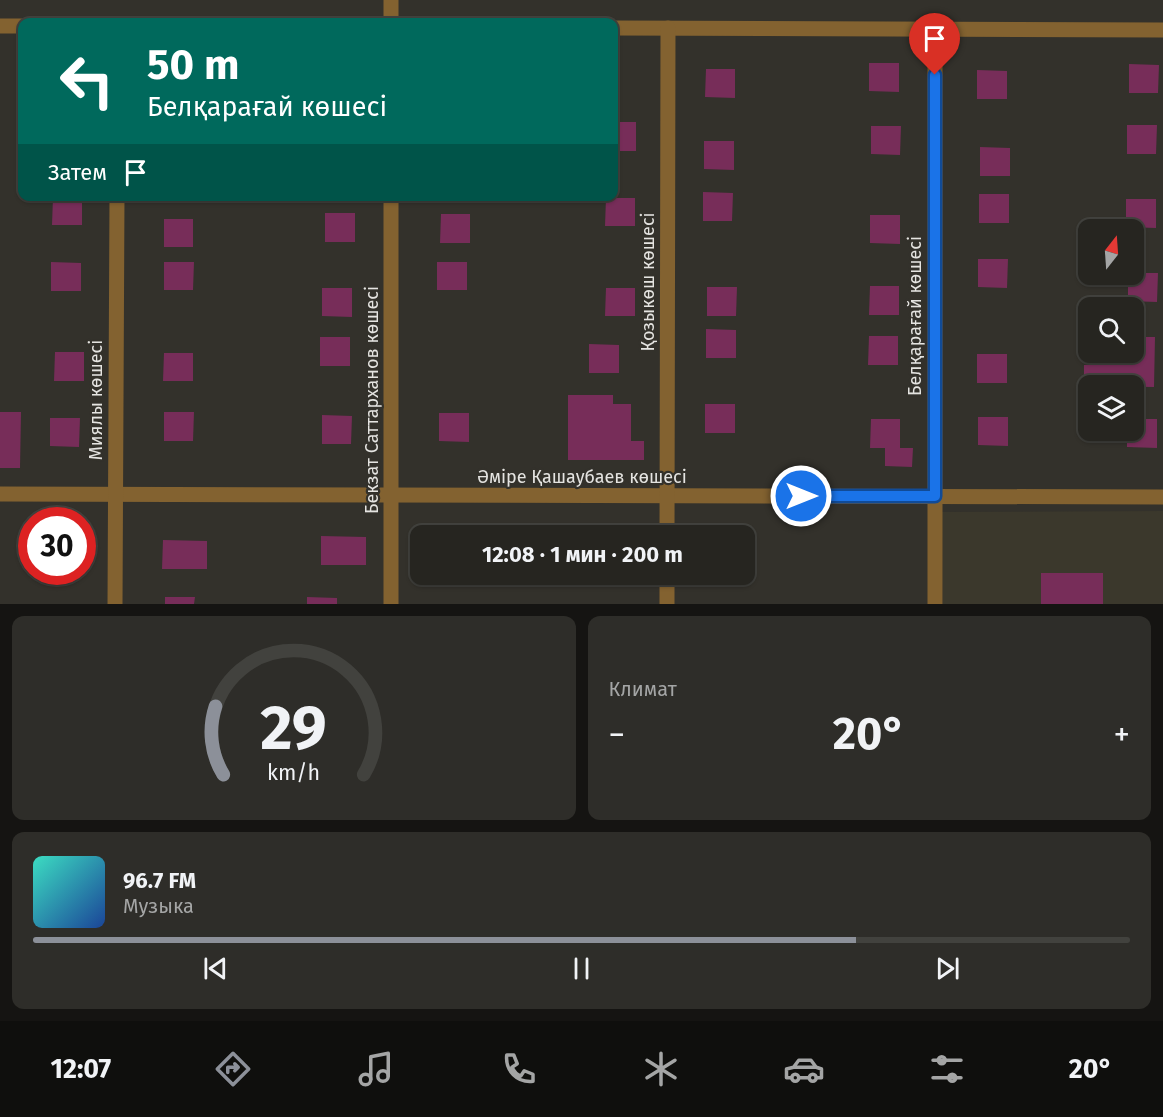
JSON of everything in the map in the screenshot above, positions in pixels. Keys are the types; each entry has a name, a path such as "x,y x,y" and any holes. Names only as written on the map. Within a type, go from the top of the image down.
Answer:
{"street":[{"path":"391,0 391,18"},
{"path":"0,26 18,26"},
{"path":"618,28 1163,30"},
{"name":"Қозыкөш көшесі","path":"667,525 668,28"},
{"name":"Белқарағай көшесі","path":"935,29 935,604"},
{"name":"Миялы көшесі","path":"115,604 117,201"},
{"name":"Бекзат Саттарханов көшесі","path":"391,201 391,604"},
{"name":"Әміре Қашаубаев көшесі","path":"0,494 1163,497"},
{"path":"667,585 667,604"}],"shaded area":[{"path":"1163,511 1163,604 943,604 942,512"}],"building":[{"path":"869,63 899,63 899,92 869,91"},
{"path":"1129,64 1159,65 1158,93 1129,93"},
{"path":"618,67 620,67 620,95 618,95"},
{"path":"706,69 735,69 735,98 705,97"},
{"path":"977,70 1007,71 1007,99 977,99"},
{"path":"618,122 636,122 636,151 618,151"},
{"path":"1127,125 1157,125 1156,154 1127,154"},
{"path":"871,126 901,126 900,155 871,154"},
{"path":"704,141 734,141 734,170 704,169"},
{"path":"980,147 1010,148 1010,176 980,176"},
{"path":"703,192 733,193 732,221 703,221"},
{"path":"979,194 1009,194 1009,223 979,223"},
{"path":"635,198 635,226 605,226 606,201"},
{"path":"1126,199 1156,199 1156,228 1144,228 1144,219 1126,219"},
{"path":"53,201 82,201 82,225 52,225"},
{"path":"325,213 355,213 355,242 325,242"},
{"path":"441,214 470,214 470,243 440,243"},
{"path":"870,215 900,215 900,244 870,243"},
{"path":"164,219 193,219 193,247 164,247"},
{"path":"978,259 1008,259 1007,288 978,287"},
{"path":"51,262 81,263 81,291 51,291"},
{"path":"164,262 194,262 193,290 164,290"},
{"path":"437,262 467,262 467,290 437,290"},
{"path":"1144,273 1158,273 1157,302 1144,302 1144,297 1128,297 1128,285 1144,285"},
{"path":"870,286 899,286 899,315 869,315"},
{"path":"707,287 737,287 736,316 707,316"},
{"path":"322,288 352,288 352,317 322,316"},
{"path":"606,288 635,288 635,316 605,316"},
{"path":"706,329 736,330 736,358 706,358"},
{"path":"869,336 898,336 898,365 868,365"},
{"path":"320,337 350,337 350,366 320,366"},
{"path":"1144,337 1155,337 1154,387 1144,387 1144,375 1084,375 1084,365 1125,365 1125,363 1144,363"},
{"path":"589,344 619,345 619,373 589,373"},
{"path":"55,352 84,352 84,381 54,381"},
{"path":"164,353 193,353 193,381 163,381"},
{"path":"977,354 1007,354 1007,383 977,383"},
{"path":"568,395 613,395 613,404 631,404 631,441 644,441 644,460 568,460"},
{"path":"705,404 735,404 735,433 705,433"},
{"path":"0,412 21,412 20,468 0,468"},
{"path":"164,412 194,412 193,441 164,441"},
{"path":"439,413 469,413 469,442 439,441"},
{"path":"322,415 352,416 351,444 322,444"},
{"path":"978,417 1008,417 1008,446 978,445"},
{"path":"50,418 80,418 79,447 50,446"},
{"path":"871,419 900,419 900,448 913,448 912,467 885,466 885,448 870,448"},
{"path":"1144,419 1157,419 1157,448 1127,447 1127,441 1144,441"},
{"path":"321,536 366,537 366,565 321,565"},
{"path":"163,540 207,541 207,569 162,569"},
{"path":"1041,573 1103,573 1103,604 1041,604"},
{"path":"165,597 195,597 194,604 165,604"},
{"path":"307,597 337,598 337,604 307,604"}],"route":[{"path":"801,496 935,496 935,75"}]}
